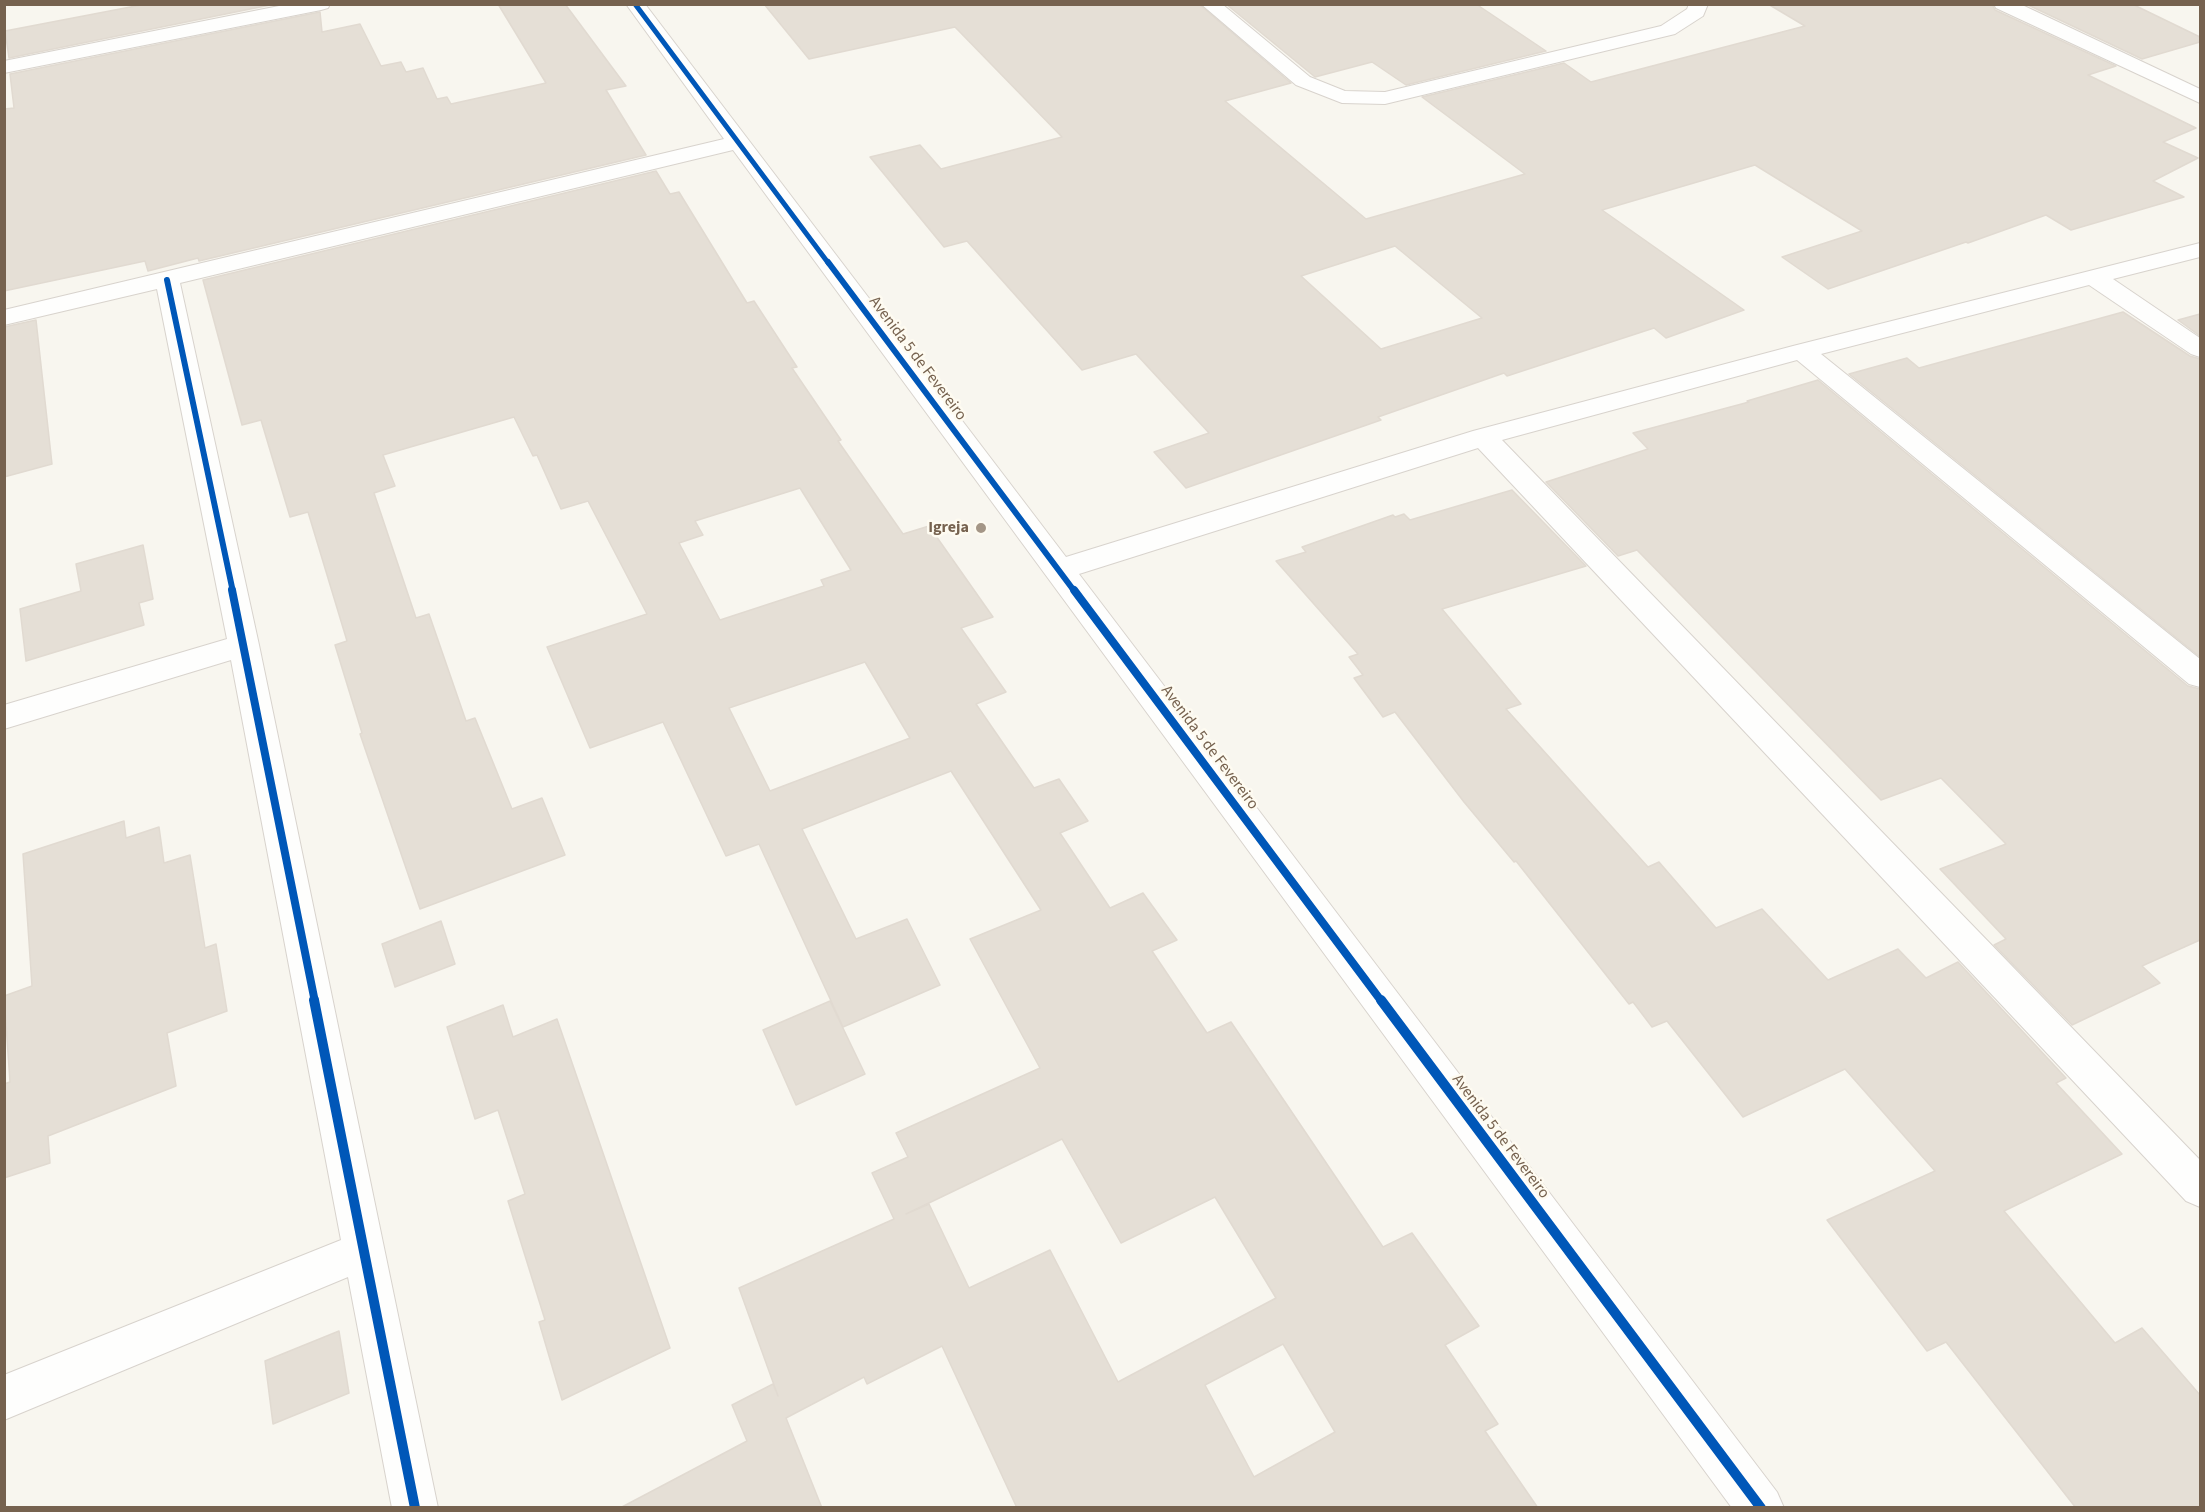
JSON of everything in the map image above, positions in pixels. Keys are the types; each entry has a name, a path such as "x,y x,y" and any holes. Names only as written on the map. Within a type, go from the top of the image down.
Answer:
{"street":[{"path":"4,67 321,4"},
{"name":"Avenida 5 de Fevereiro","path":"635,4 1761,1508"},
{"path":"1210,4 1303,81 1342,97 1385,98 1668,30 1696,12 1699,4"},
{"path":"2003,4 2200,97"},
{"path":"4,318 739,142"},
{"path":"1059,570 1483,437 1802,351 2200,250"},
{"path":"2093,277 2200,349"},
{"path":"167,280 244,645 415,1508"},
{"path":"1802,351 2200,676"},
{"path":"1483,437 2200,1188"},
{"path":"4,717 244,645"},
{"path":"4,1398 363,1251"}],"building":[{"path":"146,4 275,4 9,58 5,31"},
{"path":"498,4 565,4 626,86 606,90 646,155 199,261 198,258 148,271 145,261 4,291 4,109 14,108 10,74 320,12 322,32 360,24 381,66 401,62 406,72 423,68 437,99 447,97 451,104 546,83"},
{"path":"764,4 1199,4 1291,83 1225,101 1366,219 1525,174 1422,97 1564,63 1591,82 1805,26 1768,4 1992,4 1995,10 2116,66 2088,75 2196,128 2163,142 2198,158 2153,181 2184,197 2071,230 2046,215 1828,289 1782,257 1862,231 1755,165 1602,210 1744,310 1666,338 1654,328 1507,376 1504,373 1378,417 1381,420 1186,488 1154,452 1209,433 1136,354 1082,370 967,241 944,247 870,157 920,145 941,169 1062,137 955,27 809,59","holes":["1395,246 1482,318 1381,349 1301,276"]},
{"path":"1226,4 1476,4 1546,51 1406,85 1372,62 1315,77"},
{"path":"2026,4 2132,4 2200,37 2200,42 2142,59"},
{"path":"656,171 670,194 679,192 747,303 754,301 797,367 792,368 841,440 838,441 903,534 929,526 993,617 961,628 1006,692 976,704 1034,788 1059,779 1088,821 1060,833 1110,908 1143,893 1177,940 1152,951 1207,1033 1231,1022 1383,1247 1412,1233 1479,1326 1445,1345 1498,1424 1485,1431 1538,1508 1017,1508 942,1346 867,1384 864,1377 786,1418 822,1508 620,1508 747,1441 732,1405 773,1384 778,1396 739,1288 894,1219 872,1173 908,1157 896,1133 1040,1068 970,939 1041,910 951,771 802,829 856,939 907,919 940,985 843,1027 759,844 726,856 663,722 590,748 547,647 647,614 588,501 561,509 537,455 533,456 514,417 383,455 395,486 374,493 416,618 429,614 466,721 475,718 512,809 542,798 565,855 420,909 360,734 362,733 335,645 347,641 308,512 290,517 261,420 242,425 203,280","holes":["800,488 851,570 821,580 824,586 720,620 679,543 703,535 695,521","865,662 910,738 770,791 729,708","1062,1139 1121,1243 1215,1197 1276,1298 1118,1382 1050,1250 969,1288 929,1204 906,1214","1283,1344 1335,1432 1254,1477 1205,1385"]},
{"path":"2123,312 2190,356 2200,359 2200,657 1849,374 1907,358 1919,368"},
{"path":"2200,314 2200,336 2178,320"},
{"path":"36,320 52,464 4,477 4,327"},
{"path":"1818,380 2188,686 2200,689 2200,940 2142,966 2160,983 2072,1025 1994,945 2006,939 1940,869 2006,844 1941,778 1881,800 1637,550 1618,556 1546,482 1648,449 1633,433 1749,402 1747,401"},
{"path":"1512,490 1586,566 1442,609 1521,704 1506,709 1648,867 1659,862 1716,928 1762,909 1828,980 1898,949 1926,978 1958,962 2066,1078 2056,1083 2122,1154 2004,1211 2115,1343 2142,1328 2200,1395 2200,1508 2076,1508 1946,1342 1927,1351 1827,1220 1935,1171 1845,1069 1743,1117 1667,1021 1652,1027 1633,1002 1629,1004 1516,861 1514,862 1464,802 1395,712 1383,717 1354,678 1363,675 1349,657 1358,654 1276,561 1306,552 1302,547 1393,515 1395,517 1404,514 1410,520"},
{"path":"143,545 153,599 139,603 144,625 26,661 20,609 81,591 76,564"},
{"path":"124,821 126,838 159,827 164,863 190,855 205,948 216,944 227,1011 167,1033 176,1086 48,1136 50,1163 4,1178 4,1084 10,1082 4,996 32,986 23,854"},
{"path":"441,921 455,964 395,987 382,944"},
{"path":"830,1001 865,1074 796,1105 763,1030"},
{"path":"503,1005 513,1037 557,1019 670,1348 562,1400 539,1322 545,1320 508,1201 525,1194 498,1110 475,1119 447,1027"},
{"path":"339,1331 349,1393 273,1424 265,1361"}],"cycle path":[{"path":"635,4 1761,1508"},
{"path":"167,280 244,645 415,1508"}],"place":[{"name":"Igreja","path":"981,528"}]}
